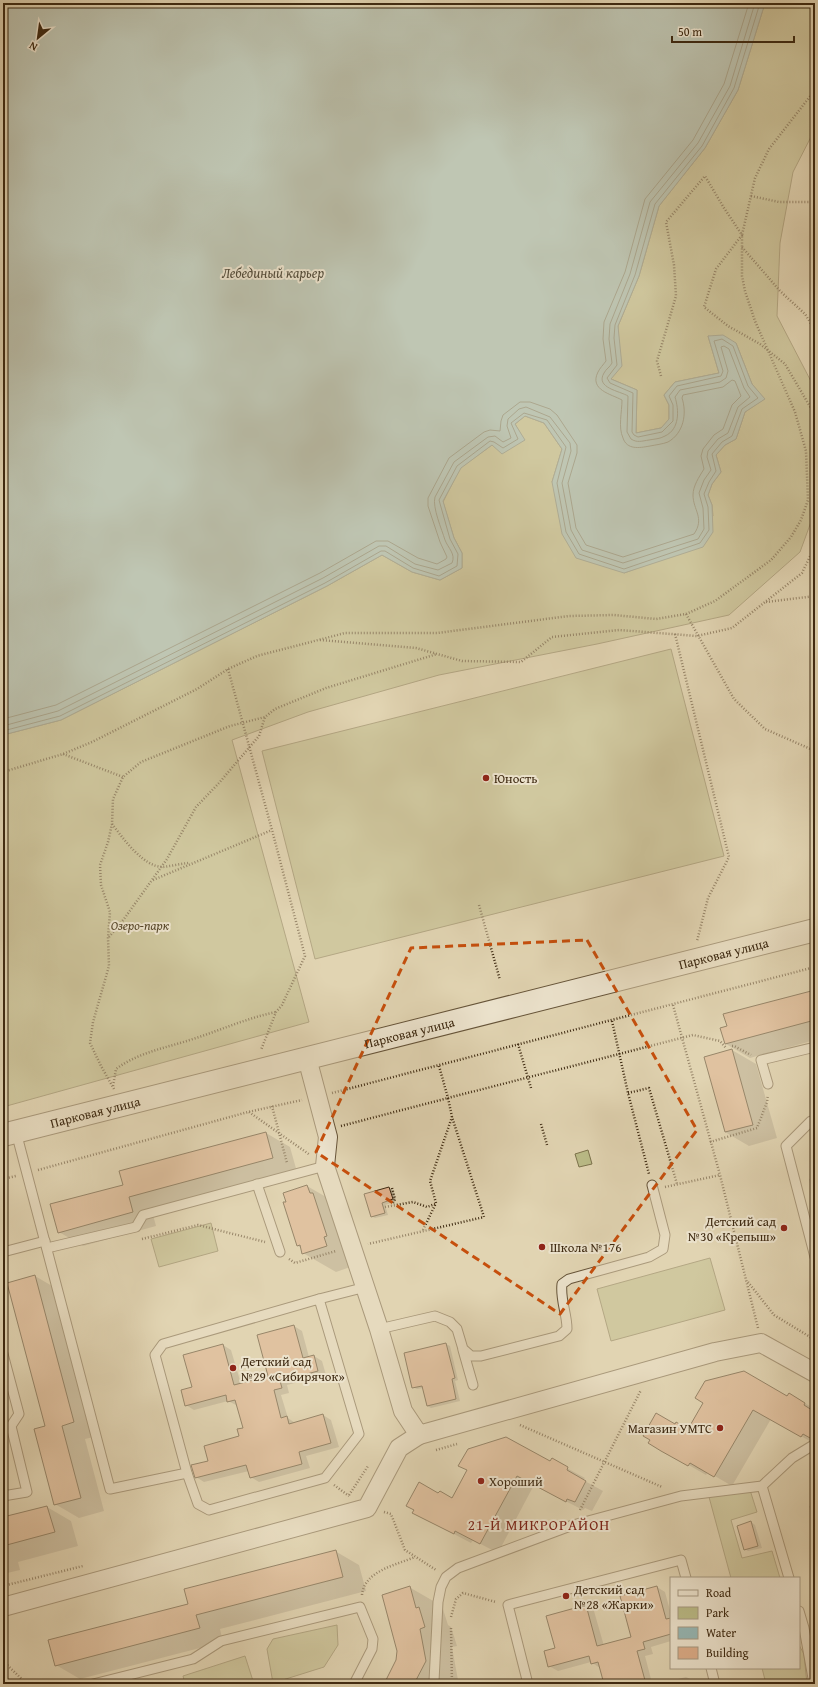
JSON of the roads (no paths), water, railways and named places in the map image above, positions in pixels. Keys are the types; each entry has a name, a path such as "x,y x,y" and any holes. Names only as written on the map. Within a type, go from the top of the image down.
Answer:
{"street":[{"name":"Парковая улица","path":"10,1134 815,930"},
{"path":"307,1058 328,1137 325,1166 366,1287 403,1411 419,1435"},
{"path":"3,1607 367,1508 399,1448 419,1435 715,1352 761,1343 815,1373"}],"lane":[{"path":"768,1084 761,1060 815,1048"},
{"path":"815,1120 811,1121 786,1146 815,1257"},
{"path":"10,1134 27,1174 110,1488 187,1473"},
{"path":"3,1252 136,1226 143,1216 325,1166"},
{"path":"257,1184 280,1252"},
{"path":"463,1349 471,1356 481,1356 559,1336 567,1329 567,1319 561,1293 562,1284 570,1279 649,1257 663,1249 664,1235 652,1188"},
{"path":"319,1300 359,1434 326,1478 209,1510 198,1504 187,1473 155,1355 163,1344 319,1300 366,1287"},
{"path":"379,1329 435,1316 450,1322 457,1329 473,1385"},
{"path":"3,1354 19,1414 11,1426 27,1492 3,1496"},
{"path":"434,1683 438,1602 441,1587 446,1577 458,1568 573,1525 681,1496 762,1486 792,1458 815,1444"},
{"path":"762,1486 789,1577"},
{"path":"528,1684 508,1605 681,1560 686,1577"},
{"path":"93,1684 119,1681 193,1659 221,1641 360,1607 374,1639 372,1649 354,1684"},
{"path":"801,1628 814,1684"},
{"path":"711,1669 715,1684"}],"water":[{"name":"Лебединый карьер","path":"3,3 765,3 738,90 705,148 659,206 639,276 618,326 622,366 611,379 637,390 636,433 661,428 669,419 669,405 664,395 675,382 719,373 708,336 723,335 736,343 752,384 765,399 745,412 736,439 725,445 716,455 721,472 712,484 708,495 712,505 713,532 703,547 624,573 576,558 562,534 552,482 562,449 544,423 525,416 515,424 525,440 502,454 492,445 461,468 443,501 454,538 462,553 462,568 440,580 412,572 382,555 327,586 61,720 3,735"}],"place":[{"name":"Юность","path":"486,778"},
{"name":"Детский сад №30 «Крепыш»","path":"784,1228"},
{"name":"Школа №176","path":"542,1247"},
{"name":"Детский сад №29 «Сибирячок»","path":"233,1368"},
{"name":"Магазин УМТС","path":"720,1428"},
{"name":"Хороший","path":"481,1481"},
{"name":"Детский сад №28 «Жарки»","path":"566,1596"}],"district":[{"name":"21-Й МИКРОРАЙОН","path":"539,1525"}],"park label":[{"name":"Озеро-парк","path":"140,925"}]}
